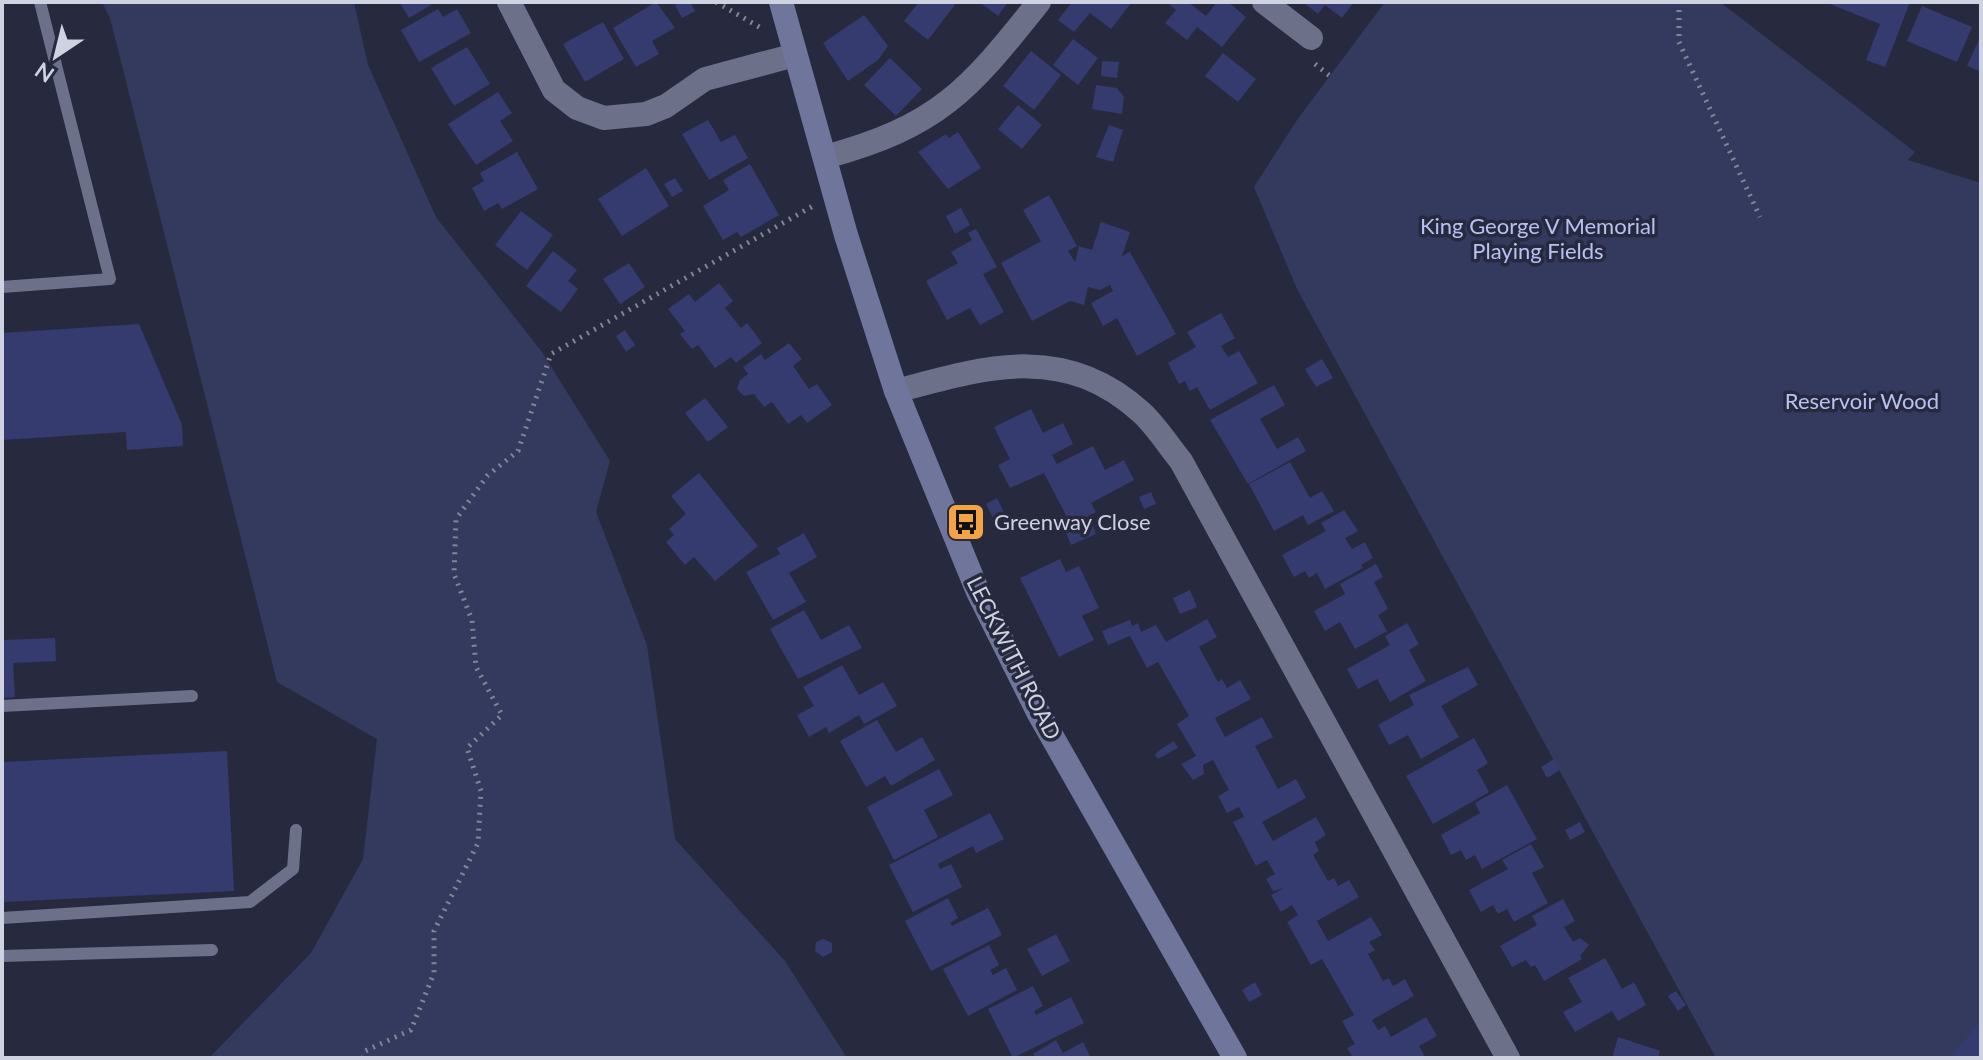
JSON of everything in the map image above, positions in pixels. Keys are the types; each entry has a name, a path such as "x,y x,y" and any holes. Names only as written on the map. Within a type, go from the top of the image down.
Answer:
{"main road":[{"name":"LECKWITH ROAD","path":"781,2 896,391 951,529 1008,653 1235,1058"}],"street":[{"path":"509,2 554,90 577,108 604,118 646,114 666,106 705,79 795,55"},
{"path":"825,157 891,138 946,106 985,70 1039,2"},
{"path":"1264,2 1311,38"},
{"path":"896,391 964,371 1025,364 1060,369 1102,384 1142,413 1181,461 1508,1058"}],"lane":[{"path":"2,287 110,279 40,2"},
{"path":"2,706 192,696"},
{"path":"2,918 250,902 293,869 296,830"},
{"path":"2,956 212,950"}],"path":[{"path":"716,2 762,29"},
{"path":"1679,2 1679,42 1760,217"},
{"path":"363,1058 365,1051 411,1030 434,973 434,931 478,843 481,791 467,748 502,715 476,667 472,620 454,574 456,519 487,476 518,451 551,354 818,204"}],"green space":[{"path":"102,2 354,2 368,65 436,217 542,352 610,461 596,512 647,645 675,839 785,961 847,1058 209,1058 311,953 363,859 377,739 277,682 110,18"},
{"name":"King George V Memorial Playing Fields","path":"1385,2 1720,2 1915,152 1908,160 1981,183 1981,1058 1716,1058 1297,289 1254,187 1297,120"}],"building":[{"path":"430,2 431,5 409,18 400,3"},
{"path":"656,2 675,28 652,41 659,54 636,67 613,28"},
{"path":"690,2 695,11 682,18 675,5"},
{"path":"919,2 957,2 928,40 904,21"},
{"path":"979,2 1008,2 998,16"},
{"path":"1072,2 1132,2 1111,29 1090,13 1074,32 1058,20"},
{"path":"1167,2 1188,2 1206,16 1217,2 1228,2 1246,17 1222,47 1197,27 1187,40 1165,23 1176,10"},
{"path":"1303,2 1354,2 1342,18 1325,5 1318,14"},
{"path":"1825,2 1910,2 1885,67 1866,60 1880,24"},
{"path":"1922,6 1972,27 1957,62 1907,41"},
{"path":"438,9 443,17 457,9 471,33 419,62 401,30"},
{"path":"864,15 888,46 878,60 848,81 823,43"},
{"path":"603,22 624,59 585,82 563,44"},
{"path":"1981,35 1981,72 1967,66"},
{"path":"1073,39 1098,58 1078,85 1053,65"},
{"path":"467,47 490,84 454,106 431,68"},
{"path":"1031,51 1061,75 1034,110 1003,86"},
{"path":"1223,53 1256,79 1238,102 1205,76"},
{"path":"890,58 922,89 896,116 864,85"},
{"path":"1102,61 1119,62 1117,78 1101,76"},
{"path":"1096,85 1117,88 1124,97 1122,114 1092,109"},
{"path":"498,92 512,113 500,121 513,141 476,165 448,124"},
{"path":"1018,105 1042,125 1022,149 998,129"},
{"path":"708,120 721,142 735,135 748,158 709,180 682,134"},
{"path":"1109,125 1123,130 1113,162 1096,157"},
{"path":"958,132 981,168 948,189 918,152 946,134 949,138"},
{"path":"517,152 538,189 502,209 498,203 484,211 472,188 484,181 480,173"},
{"path":"750,164 779,215 741,237 737,232 723,240 703,206 729,190 723,180"},
{"path":"646,168 669,206 622,236 598,199"},
{"path":"675,178 683,191 672,197 664,184"},
{"path":"1049,195 1077,246 1068,251 1075,262 1079,246 1092,250 1101,222 1130,232 1122,256 1130,252 1176,334 1137,356 1117,318 1103,326 1091,303 1113,291 1110,285 1100,290 1088,287 1084,305 1070,301 1032,321 1001,263 1041,241 1023,210"},
{"path":"961,208 970,225 955,234 946,216"},
{"path":"521,211 553,235 527,270 495,245"},
{"path":"976,229 997,267 983,274 1004,312 980,325 970,308 947,320 926,281 958,263 951,252 972,240 968,233"},
{"path":"553,251 577,270 568,281 578,289 561,312 526,286"},
{"path":"629,263 645,287 620,304 603,279"},
{"path":"719,283 733,301 725,308 741,328 747,323 762,343 736,363 731,357 715,368 698,345 692,349 680,334 685,331 668,309 689,294 695,302"},
{"path":"1221,313 1235,338 1221,346 1228,357 1239,351 1258,383 1210,410 1197,387 1190,391 1185,381 1179,384 1168,363 1196,347 1187,332"},
{"path":"139,324 182,425 183,446 127,450 126,432 2,440 2,333"},
{"path":"625,330 635,345 626,352 616,336"},
{"path":"789,343 802,359 793,366 809,389 817,384 832,405 807,423 801,415 788,424 772,402 764,407 754,394 744,396 737,389 740,380 748,374 743,367 761,354 765,360"},
{"path":"1322,359 1333,378 1316,387 1305,369"},
{"path":"1274,385 1285,405 1260,419 1277,449 1298,437 1306,451 1248,484 1210,420"},
{"path":"705,398 728,427 708,442 685,413"},
{"path":"1031,409 1043,433 1063,423 1073,444 1052,455 1057,464 1093,446 1105,470 1124,460 1134,480 1091,503 1096,512 1071,525 1044,473 1010,488 998,465 1010,459 994,427"},
{"path":"1290,462 1310,498 1322,491 1334,511 1308,525 1303,515 1274,531 1249,484"},
{"path":"699,473 758,546 715,581 694,557 685,565 666,542 674,535 669,529 686,514 671,496"},
{"path":"1151,492 1156,504 1144,509 1139,497"},
{"path":"997,498 1004,512 993,518 986,504"},
{"path":"1344,510 1358,531 1345,538 1352,549 1365,542 1373,558 1361,565 1363,568 1325,589 1317,573 1309,578 1305,571 1294,577 1282,555 1326,531 1321,523"},
{"path":"1090,517 1096,534 1071,545 1064,528"},
{"path":"804,533 817,557 789,573 806,602 773,620 746,572 780,554 777,548"},
{"path":"1060,559 1066,572 1079,566 1099,608 1082,616 1094,640 1059,657 1020,578"},
{"path":"1376,564 1383,577 1374,582 1388,609 1378,615 1387,631 1355,649 1340,622 1325,631 1314,611 1345,594 1340,584"},
{"path":"1190,590 1197,607 1180,614 1173,598"},
{"path":"804,610 821,640 849,625 862,648 798,679 770,629"},
{"path":"1207,619 1217,637 1199,647 1218,682 1222,679 1227,688 1240,680 1251,699 1215,718 1225,737 1262,717 1273,737 1255,746 1278,789 1296,779 1306,798 1262,822 1273,841 1316,817 1326,835 1315,842 1319,851 1313,855 1328,881 1334,878 1338,886 1349,880 1359,897 1317,921 1328,941 1371,917 1382,935 1369,942 1375,950 1368,954 1383,981 1389,978 1393,986 1405,979 1414,996 1372,1020 1378,1030 1385,1026 1391,1037 1426,1017 1437,1036 1419,1046 1426,1058 1353,1058 1347,1048 1355,1044 1342,1021 1354,1015 1322,959 1311,965 1287,922 1298,915 1292,905 1281,912 1271,895 1284,888 1273,891 1266,879 1275,874 1267,860 1256,866 1233,822 1244,817 1239,807 1227,813 1218,796 1229,790 1213,760 1203,765 1204,774 1193,780 1181,764 1196,756 1177,724 1189,716 1158,662 1147,668 1130,636 1108,645 1102,631 1130,620 1132,626 1138,623 1141,632 1156,625 1166,642"},
{"path":"1407,623 1419,644 1409,650 1426,681 1390,702 1377,679 1358,689 1347,669 1390,645 1385,636"},
{"path":"55,638 56,661 13,663 15,697 2,698 2,640"},
{"path":"842,665 859,695 883,682 897,706 864,724 859,715 829,733 826,727 809,737 797,715 814,706 803,687"},
{"path":"1468,667 1478,685 1441,706 1459,737 1421,759 1408,735 1389,745 1378,725 1414,705 1409,695"},
{"path":"877,720 896,752 922,737 935,760 891,786 885,776 866,787 840,741"},
{"path":"1474,738 1488,763 1477,770 1489,792 1433,824 1406,776"},
{"path":"1174,741 1178,748 1158,759 1155,755 1158,751"},
{"path":"227,751 234,891 2,902 2,762"},
{"path":"1554,759 1560,770 1547,778 1541,767"},
{"path":"939,769 953,795 924,810 938,837 894,860 867,807"},
{"path":"1507,785 1537,839 1482,869 1475,855 1466,860 1461,850 1451,855 1441,835 1480,813 1475,803"},
{"path":"990,813 1004,839 976,853 973,846 938,864 940,869 951,864 962,887 913,912 889,865"},
{"path":"1580,822 1585,832 1570,840 1565,830"},
{"path":"1531,844 1544,867 1532,873 1548,903 1514,922 1507,909 1498,914 1493,905 1481,912 1469,890 1508,869 1502,860"},
{"path":"948,898 958,918 950,923 952,926 988,908 1002,935 931,971 905,921"},
{"path":"1563,899 1575,921 1564,927 1573,942 1580,938 1589,945 1580,956 1582,959 1544,981 1535,965 1531,967 1526,960 1512,967 1500,946 1537,925 1532,916"},
{"path":"1056,934 1070,961 1042,976 1027,949"},
{"path":"823,939 832,943 832,952 823,957 815,951 816,942"},
{"path":"989,945 999,965 990,970 993,975 1006,968 1017,990 968,1016 943,969"},
{"path":"1605,958 1622,989 1634,982 1646,1005 1618,1021 1612,1011 1575,1032 1563,1012 1582,1002 1568,978"},
{"path":"1255,982 1262,995 1249,1002 1242,990"},
{"path":"1033,986 1043,1006 1034,1011 1036,1015 1071,997 1084,1023 1013,1058 988,1009"},
{"path":"1676,991 1686,1005 1678,1011 1668,996"},
{"path":"1981,1020 1981,1058 1958,1058 1953,1054"},
{"path":"1618,1037 1660,1051 1658,1058 1612,1058"},
{"path":"1056,1040 1063,1053 1083,1042 1091,1058 1036,1058 1033,1054"}],"place":[{"name":"Greenway Close","path":"966,522"}],"park label":[{"name":"Reservoir Wood","path":"1862,401"}]}
